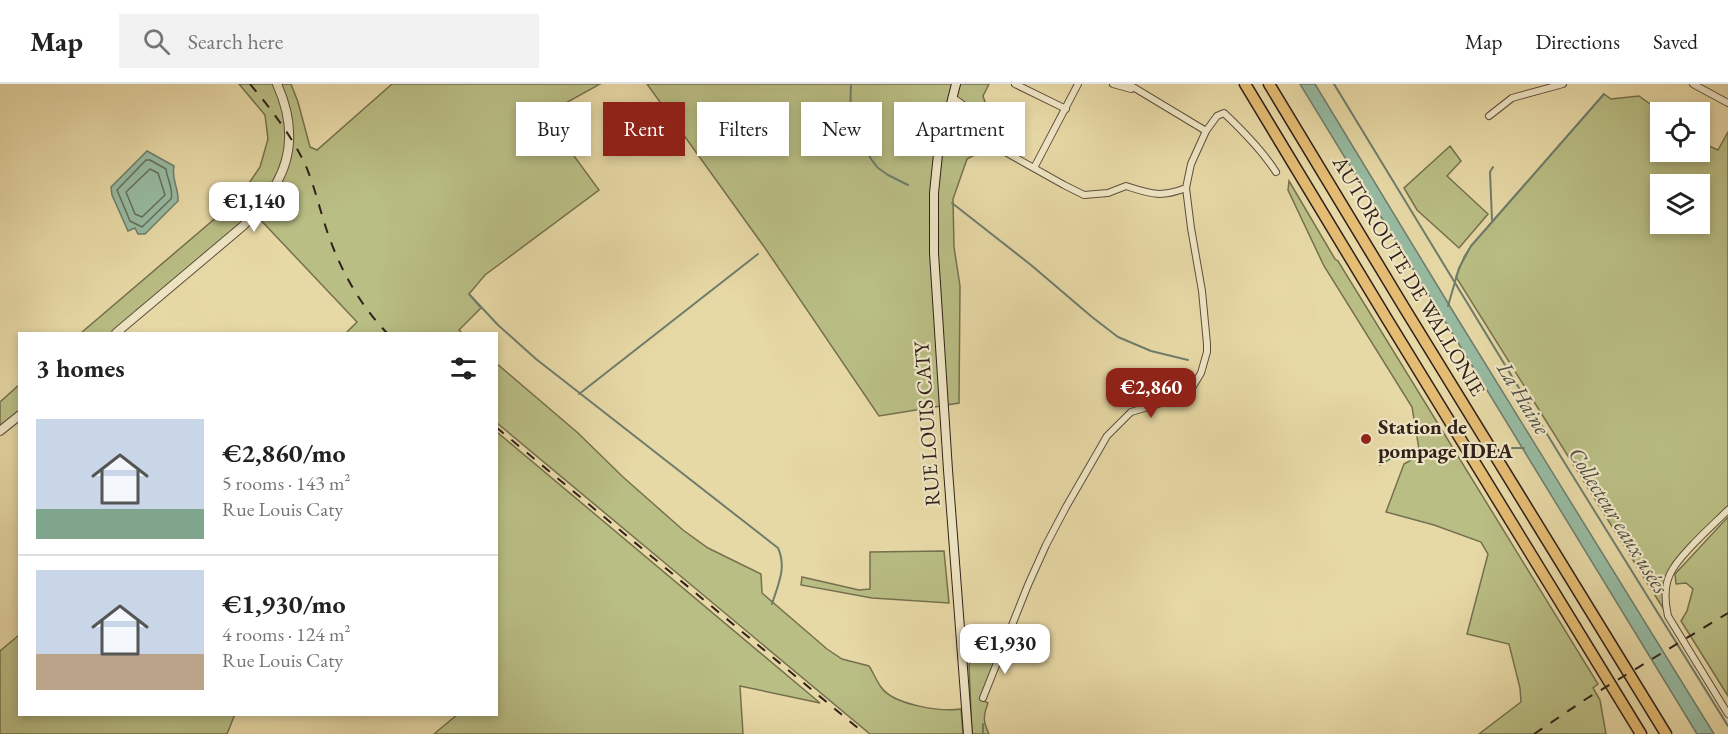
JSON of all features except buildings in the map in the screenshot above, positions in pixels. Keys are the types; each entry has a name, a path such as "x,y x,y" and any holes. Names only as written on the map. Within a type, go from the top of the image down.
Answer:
{"highway":[{"name":"AUTOROUTE DE WALLONIE","path":"1245,84 1641,734"},
{"name":"AUTOROUTE DE WALLONIE","path":"1269,84 1666,734"}],"main road":[{"name":"RUE LOUIS CATY","path":"956,84 938,153 934,193 934,254 968,734"}],"street":[{"path":"117,332 243,226 273,192 288,155 290,137 287,112 277,84"},
{"path":"1015,84 1065,109"},
{"path":"1034,168 1078,84"},
{"path":"1113,84 1137,90"},
{"path":"1128,84 1206,131"},
{"path":"1489,116 1512,98 1563,84"},
{"path":"1693,84 1728,103"},
{"path":"952,97 966,107 988,137 1007,153 1084,195 1108,193 1126,186 1153,195 1173,193 1186,188"},
{"path":"983,698 1046,545 1107,436 1131,412 1175,399 1188,392 1201,373 1207,344 1202,291 1186,188 1191,164 1206,131 1217,116 1224,113 1251,140 1276,172"},
{"path":"0,431 18,416"},
{"path":"1728,510 1682,557 1671,572 1666,589 1666,599 1668,616 1728,714"},
{"path":"962,652 994,650 1005,644"}],"shaded area":[{"path":"239,84 291,84 310,147 317,150 392,84 600,84 567,102 516,102 516,156 574,156 599,190 485,275 469,294 481,308 459,330 461,332 347,332 357,322 255,214 117,332 82,332 239,198 260,167 268,139 265,115"},
{"path":"647,84 989,84 983,96 985,102 894,102 894,156 972,156 967,159 953,199 954,247 960,286 959,403 879,416 765,248 699,156 789,156 789,102 697,102 697,153 685,137 685,102 660,102"},
{"path":"1604,94 1611,99 1639,96 1650,104 1650,162 1710,162 1710,146 1718,150 1728,132 1728,510 1671,572 1666,589 1668,616 1456,277 1471,246"},
{"path":"1450,146 1461,161 1447,176 1488,214 1459,248 1417,210 1404,188"},
{"path":"1289,181 1598,684 1593,688 1600,700 1606,734 1479,734 1521,702 1520,688 1509,644 1467,634 1488,554 1481,542 1434,525 1386,512 1404,464 1420,455 1412,407 1324,266 1288,190"},
{"path":"498,365 578,433 683,530 708,548 761,574 762,593 827,649 842,659 869,666 887,693 906,703 930,708 961,709 963,734 870,734 498,424"},
{"path":"18,386 18,416 0,431 0,402"},
{"path":"498,433 820,703 740,686 743,734 434,734 456,716 498,716"},
{"path":"1728,517 1728,696 1681,621 1687,611 1693,589 1686,583 1676,584 1675,574"},
{"path":"944,551 949,603 872,598 801,585 802,577 859,590 870,589 870,552"},
{"path":"18,636 18,716 234,716 227,734 0,734 0,651"},
{"path":"978,656 989,657 994,662 981,699 988,703 984,719 989,734 972,734 969,666 970,662"}],"water":[{"path":"1300,84 1315,84 1714,734 1697,734"},
{"path":"147,151 174,166 178,201 145,234 138,234 135,228 128,231 112,195 111,187"}],"waterway":[{"path":"851,84 850,118 871,159 878,168 908,185"},
{"name":"Collecteur eaux usées","path":"1334,84 1728,726"},
{"path":"1448,306 1459,268 1471,246 1604,94"},
{"path":"1492,220 1490,172 1493,167"},
{"path":"952,203 1118,337 1151,351 1188,360"},
{"path":"579,394 758,254"},
{"path":"469,294 498,325 536,359 778,548 782,569 772,604"},
{"path":"1512,448 1524,448"},
{"path":"1423,451 1449,449"},
{"path":"1380,465 1405,452"},
{"path":"983,724 983,734"}],"railway":[{"path":"250,84 280,122 299,153 312,181 333,248 345,274 368,311 386,332"},
{"path":"498,429 865,734"},
{"path":"1534,734 1586,699 1728,613"}],"place":[{"name":"Station de pompage IDEA","path":"1366,439"}],"water label":[{"name":"La Haine","path":"1524,398"}]}
